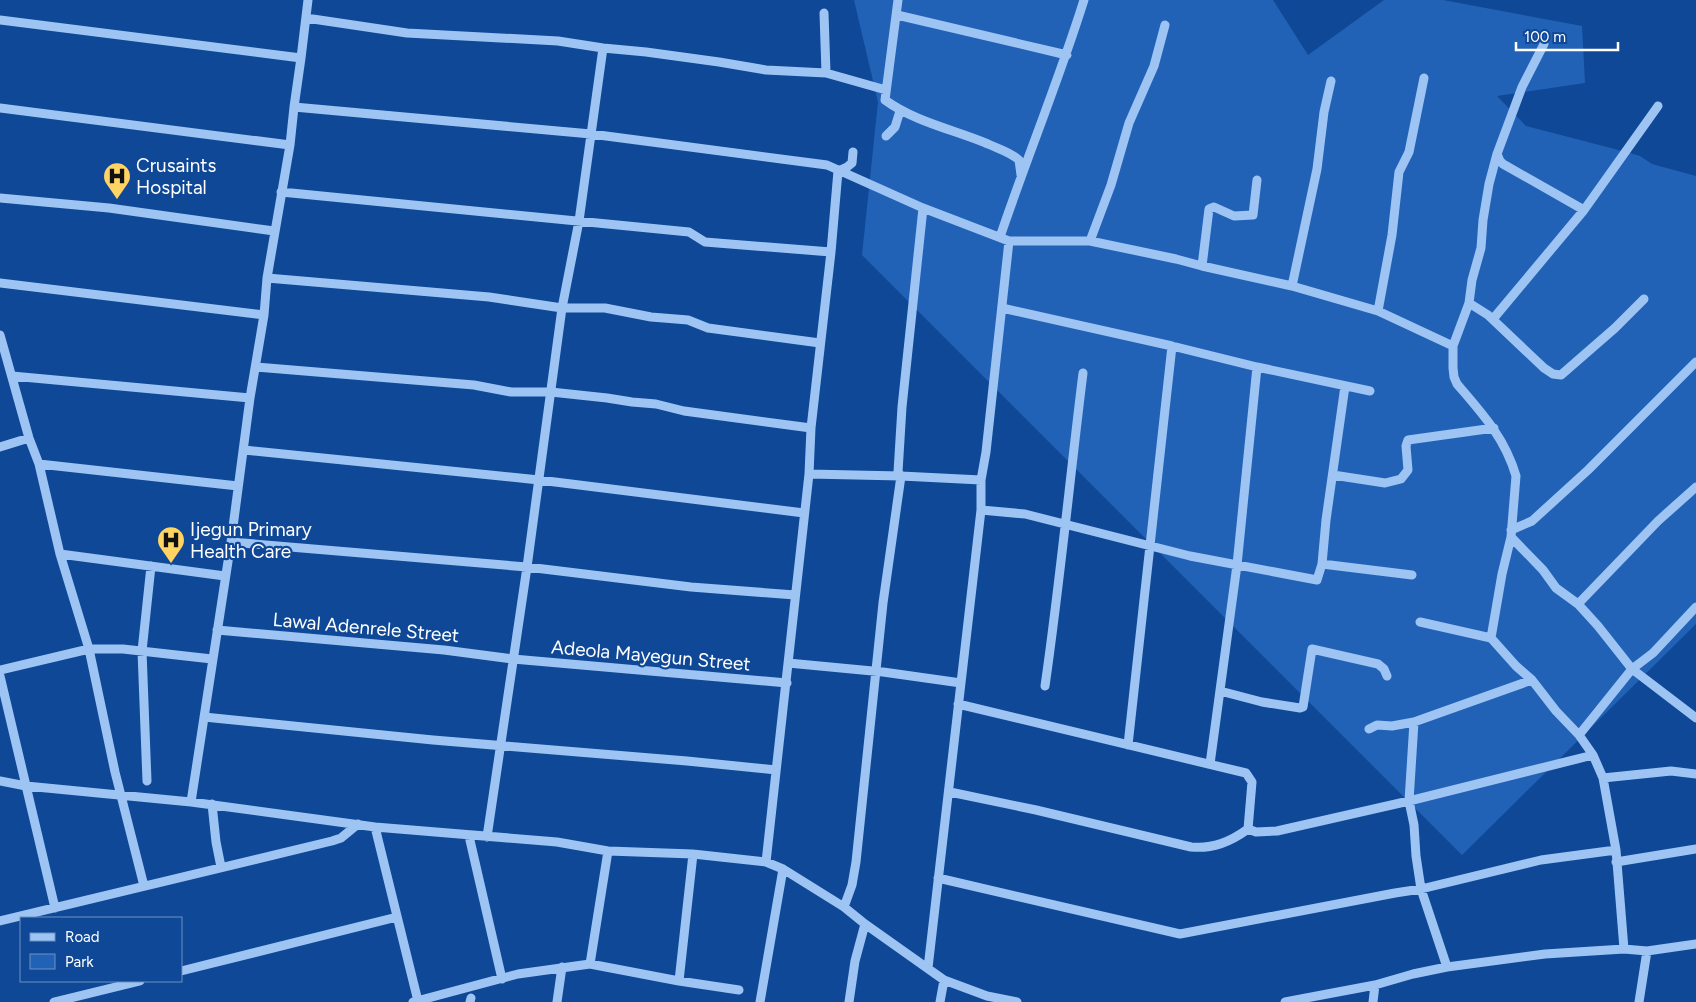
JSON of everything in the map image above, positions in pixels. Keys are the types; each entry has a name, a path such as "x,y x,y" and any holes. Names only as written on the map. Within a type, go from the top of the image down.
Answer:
{"street":[{"path":"192,802 250,398 264,315 274,230 290,145 308,0"},
{"path":"898,0 885,100 900,111 972,137 1012,154 1019,160 1021,175"},
{"path":"928,968 950,792 958,704 981,510 981,480 986,452 1002,308 1005,239 1021,175 1067,56 1084,0"},
{"path":"824,13 826,73"},
{"path":"897,15 1067,56"},
{"path":"306,18 408,33 558,41 691,58 766,70 826,73 886,90"},
{"path":"0,20 301,58"},
{"path":"1090,241 1109,190 1129,124 1154,66 1164,25"},
{"path":"1491,638 1511,534 1516,476 1494,428 1457,384 1454,377 1453,346 1469,304 1472,280 1481,248 1486,202 1497,154 1522,87 1544,44"},
{"path":"487,837 562,308 579,220 603,48"},
{"path":"1378,311 1392,235 1399,172 1409,152 1424,78"},
{"path":"1292,286 1317,169 1324,112 1331,81"},
{"path":"1492,318 1584,210 1658,106"},
{"path":"294,107 591,134 827,165 923,208 1005,239 1090,241 1292,286 1378,311 1453,346"},
{"path":"0,108 290,145"},
{"path":"886,136 895,127 900,111"},
{"path":"838,170 852,163 853,152"},
{"path":"1497,154 1500,161 1504,164 1584,210"},
{"path":"766,862 809,474 811,428 831,252 838,170"},
{"path":"1202,266 1209,209 1214,206 1234,216 1253,215 1257,180"},
{"path":"281,192 579,220 689,232 705,242 831,252"},
{"path":"0,198 109,208 274,230"},
{"path":"844,907 852,885 856,862 883,603 900,476 898,472 902,407 923,208"},
{"path":"267,278 489,297 562,308 605,308 651,317 688,320 708,328 820,343"},
{"path":"0,283 264,315"},
{"path":"1469,304 1492,318 1544,368 1553,374 1561,375 1615,328 1644,299"},
{"path":"1002,308 1370,391"},
{"path":"0,335 3,356 12,376 29,438 39,464 60,554 89,649 121,794 144,886"},
{"path":"1128,745 1172,346"},
{"path":"1511,534 1532,521 1588,470 1696,362"},
{"path":"256,367 474,385 512,392 550,392 656,404 684,411 811,428"},
{"path":"1210,764 1236,565 1257,367"},
{"path":"1045,686 1057,602 1064,524 1083,373"},
{"path":"12,376 250,398"},
{"path":"981,510 1025,514 1190,556 1317,580 1322,564 1326,520 1345,386"},
{"path":"1332,475 1385,483 1400,479 1408,470 1406,446 1408,440 1494,428"},
{"path":"0,447 29,438"},
{"path":"244,450 539,480 804,513"},
{"path":"39,464 238,486"},
{"path":"809,474 981,480"},
{"path":"1578,604 1658,521 1696,487"},
{"path":"1511,534 1544,570 1556,588 1578,604 1598,626 1632,670 1696,718"},
{"path":"230,542 526,567 691,587 795,595"},
{"path":"60,554 225,576"},
{"path":"1322,564 1412,575"},
{"path":"147,781 142,651 151,566"},
{"path":"1578,735 1632,670 1653,653 1695,610"},
{"path":"1420,622 1491,638 1516,666 1532,680 1593,756 1603,778 1616,850 1624,949"},
{"name":"Lawal Adenrele Street","path":"217,630 444,650 512,659"},
{"path":"0,670 89,649 123,649 212,659"},
{"path":"1220,691 1262,702 1303,707 1312,650 1378,664 1384,669 1387,676"},
{"name":"Adeola Mayegun Street","path":"512,659 786,683"},
{"path":"788,663 876,671 961,683"},
{"path":"0,676 55,908"},
{"path":"1369,728 1377,725 1392,726 1414,722 1532,680"},
{"path":"958,704 1246,774 1252,782 1248,829"},
{"path":"204,717 776,770"},
{"path":"1414,722 1409,800 1414,825 1421,889 1446,967"},
{"path":"1248,829 1256,832 1277,830 1593,756"},
{"path":"1603,778 1671,771 1696,774"},
{"path":"0,781 26,786 212,804 375,827 557,842 608,851 693,854 766,862 783,869 844,907 944,980 967,990 1017,1002"},
{"path":"950,792 1036,810 1191,848 1205,849 1226,843 1248,829"},
{"path":"212,804 221,867"},
{"path":"0,921 332,841 341,838 358,824"},
{"path":"375,827 415,1001 502,979 562,967 590,964 739,990"},
{"path":"469,836 502,979"},
{"path":"1616,862 1696,849"},
{"path":"938,878 1180,934 1421,889 1541,860 1616,850"},
{"path":"590,964 608,851"},
{"path":"679,981 693,854"},
{"path":"760,1002 783,869"},
{"path":"182,970 397,917"},
{"path":"849,1002 855,961 865,924"},
{"path":"1285,1002 1375,985 1446,967 1545,954 1624,949 1647,951 1696,944"},
{"path":"1639,1002 1647,951"},
{"path":"557,1002 562,967"},
{"path":"940,1002 944,980"},
{"path":"54,1002 136,982"},
{"path":"1373,1002 1375,985"}],"green space":[{"path":"854,0 1273,0 1308,55 1384,0 1443,0 1582,26 1585,83 1497,96 1526,126 1630,153 1640,156 1652,164 1696,176 1696,624 1462,855 862,255 878,102"}],"place":[{"name":"Crusaints Hospital","path":"117,200"},
{"name":"Ijegun Primary Health Care","path":"171,564"}]}
